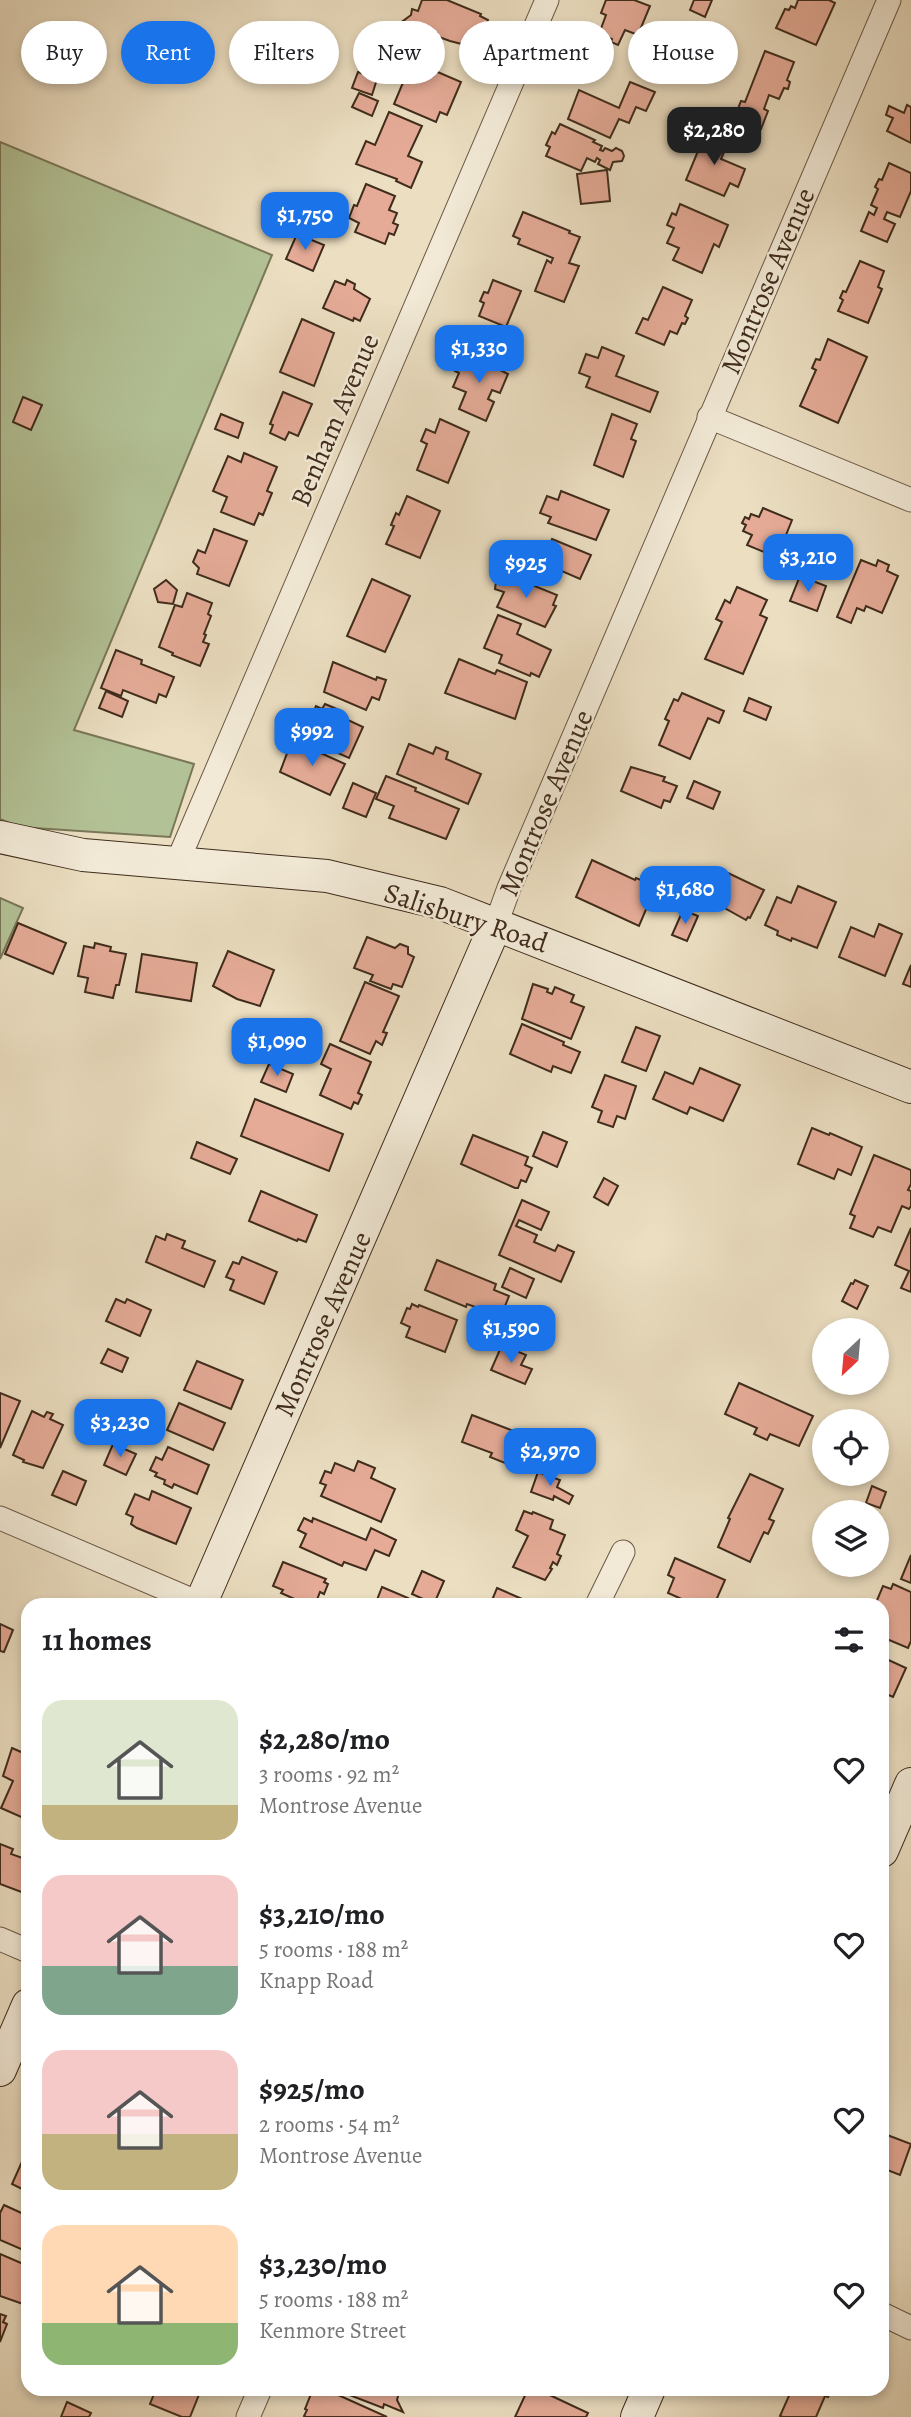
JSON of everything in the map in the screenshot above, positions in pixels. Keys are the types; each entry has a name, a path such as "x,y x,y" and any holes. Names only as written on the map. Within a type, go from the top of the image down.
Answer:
{"street":[{"name":"Benham Avenue","path":"177,863 547,0"},
{"name":"Montrose Avenue","path":"203,1598 496,924 709,417 889,0"},
{"path":"709,417 911,500"},
{"name":"Salisbury Road","path":"0,837 83,855 327,876 440,903 911,1087"},
{"path":"0,1518 186,1598"},
{"path":"600,1598 623,1552"},
{"path":"889,1835 911,1784"},
{"path":"0,1939 21,1948"},
{"path":"0,2070 21,2021"},
{"path":"247,2417 257,2396"},
{"path":"637,2417 646,2396"}],"green space":[{"path":"0,142 272,255 74,730 194,764 170,837 19,827 0,819"},
{"path":"0,898 23,908 0,959"}],"building":[{"path":"422,0 447,0 481,14 480,16 488,20 459,21 459,43 445,39 445,21 403,21 411,15 412,9 418,11"},
{"path":"606,0 634,0 650,6 644,21 628,21 628,31 625,30 618,45 614,43 614,21 604,21 606,15 601,13"},
{"path":"694,0 712,0 705,17 690,10"},
{"path":"798,0 829,0 835,3 816,45 776,28 785,9 789,10 791,6 795,8"},
{"path":"765,51 794,62 787,80 790,82 788,89 784,88 779,99 769,95 764,109 768,111 761,129 734,119 741,101 745,102"},
{"path":"445,75 460,84 447,115 440,112 436,122 394,104 402,84 445,84"},
{"path":"354,84 375,84 372,95 352,88"},
{"path":"629,84 655,92 646,111 636,107 629,123 619,119 610,138 568,119 579,90 619,108"},
{"path":"359,93 378,101 372,116 352,107"},
{"path":"907,105 911,107 911,143 887,131 893,118 886,115 889,106 904,113"},
{"path":"389,112 422,126 408,156 422,162 411,188 396,181 397,179 356,164 366,141 375,145"},
{"path":"560,124 595,140 593,142 602,146 600,150 605,148 612,151 616,148 622,151 622,161 613,162 610,170 598,164 600,160 597,158 595,162 587,158 581,171 546,156 550,147 546,145 552,132 555,134"},
{"path":"705,134 728,143 721,159 745,169 738,187 730,183 724,196 686,180"},
{"path":"889,163 911,173 911,191 900,217 887,212 884,219 895,224 887,242 861,231 869,212 874,215 877,208 871,205 878,189 875,187 879,179 882,180"},
{"path":"607,170 610,201 581,204 577,174"},
{"path":"366,184 395,196 389,210 397,213 393,223 398,225 394,235 389,233 385,244 355,232 359,223 349,218"},
{"path":"680,204 728,225 719,247 714,244 702,273 673,260 679,248 667,243 674,228 667,225 672,213 676,215"},
{"path":"523,212 580,237 569,263 579,266 564,302 535,291 547,260 551,263 553,258 518,244 520,239 513,236"},
{"path":"297,234 324,245 313,271 286,259"},
{"path":"860,261 884,271 878,287 882,289 868,323 838,311 843,300 840,298 843,291 846,292"},
{"path":"347,280 355,284 354,289 370,299 360,321 354,318 353,321 323,308 335,281 345,285"},
{"path":"493,280 521,291 506,327 479,316 484,303 480,301 484,292 488,293"},
{"path":"663,287 692,300 685,316 688,318 685,324 682,323 677,334 670,331 664,345 636,333 643,318 648,320"},
{"path":"302,319 334,333 314,386 280,372"},
{"path":"483,327 512,339 507,353 478,341"},
{"path":"828,339 867,357 838,423 800,406 816,370 812,368 816,359 820,360"},
{"path":"602,347 624,356 616,376 658,392 650,412 586,387 590,377 579,373 586,354 598,358"},
{"path":"468,352 501,367 500,370 508,374 500,393 492,390 488,399 494,402 486,421 459,409 466,392 453,387 459,373 455,371 459,364 462,366"},
{"path":"283,392 312,404 298,436 289,432 285,440 270,433 273,425 270,424"},
{"path":"23,397 42,405 31,430 13,422"},
{"path":"221,414 243,423 238,438 215,429"},
{"path":"612,414 637,424 631,439 636,441 623,477 594,465"},
{"path":"440,419 469,432 448,483 417,470 427,444 421,441 426,429 435,433"},
{"path":"244,453 277,467 267,491 272,493 263,515 259,513 254,525 221,512 227,497 213,491 228,456 241,462"},
{"path":"561,491 609,510 596,540 548,523 551,517 540,513 547,496 558,500"},
{"path":"407,496 440,511 420,558 386,544 396,513 399,515"},
{"path":"763,508 792,520 784,540 790,544 788,549 780,548 776,557 747,545 752,535 743,531 746,525 742,523 745,517 749,519 751,514 759,517"},
{"path":"214,529 247,541 229,586 197,574 199,568 193,562 198,550 205,553"},
{"path":"552,539 591,555 580,579 534,559 539,546 548,550"},
{"path":"861,560 876,566 878,560 889,565 887,571 898,576 882,613 866,606 864,611 857,608 851,623 837,617"},
{"path":"502,575 557,595 553,605 556,606 545,627 497,607 504,592 495,589 496,582"},
{"path":"800,576 826,586 817,611 790,601"},
{"path":"372,579 410,596 385,652 347,636"},
{"path":"166,580 177,590 173,604 158,602 154,589"},
{"path":"737,587 767,600 760,615 767,618 743,674 705,659 722,622 716,619 725,600 730,603"},
{"path":"187,593 212,603 203,642 209,644 200,666 159,647 175,605 182,607"},
{"path":"498,615 521,624 517,634 551,650 539,677 499,663 502,655 484,648"},
{"path":"116,650 142,660 141,664 174,677 166,697 159,694 156,703 123,690 121,696 101,688"},
{"path":"459,659 495,674 497,670 527,682 515,719 445,693"},
{"path":"333,662 376,680 377,677 386,680 379,700 372,697 366,710 324,692"},
{"path":"106,691 128,701 122,717 99,708"},
{"path":"682,693 724,711 719,723 708,718 690,759 659,745 669,721 665,719 674,699 678,701"},
{"path":"749,698 771,707 766,720 744,711"},
{"path":"325,704 337,709 335,714 363,727 349,758 302,737 316,706 322,709"},
{"path":"292,740 345,764 330,795 280,772"},
{"path":"409,744 433,754 436,747 448,752 446,759 481,774 468,804 397,774"},
{"path":"631,767 665,777 663,781 677,786 670,802 664,800 661,808 621,791"},
{"path":"386,776 459,809 446,839 389,818 394,806 376,799"},
{"path":"694,781 720,792 713,809 687,798"},
{"path":"353,783 376,793 366,817 343,808"},
{"path":"592,860 635,880 636,878 656,886 639,926 576,897"},
{"path":"728,873 764,890 750,918 746,920 714,902"},
{"path":"798,886 836,902 817,948 777,935 778,931 765,925 777,897 791,903"},
{"path":"683,910 698,916 687,941 672,935"},
{"path":"18,923 66,943 53,974 5,954"},
{"path":"879,924 902,934 885,976 839,957 851,927 874,937"},
{"path":"367,937 395,948 400,944 408,947 408,954 414,957 402,987 393,984 391,989 370,981 373,975 354,968"},
{"path":"95,943 111,947 110,951 126,954 113,998 85,992 88,978 78,976 84,946 94,948"},
{"path":"228,951 274,970 260,1006 237,999 213,986"},
{"path":"142,954 197,963 191,1001 136,992"},
{"path":"911,965 911,987 903,984"},
{"path":"365,982 399,996 383,1032 387,1033 382,1045 376,1041 370,1054 340,1041"},
{"path":"533,984 548,989 547,992 552,994 555,987 574,995 571,1002 584,1007 571,1039 522,1019"},
{"path":"522,1024 580,1052 571,1073 553,1066 551,1072 510,1054"},
{"path":"636,1027 660,1036 646,1071 622,1062"},
{"path":"330,1044 371,1062 358,1093 362,1095 358,1104 354,1102 351,1109 320,1095 331,1069 321,1064"},
{"path":"269,1064 293,1074 286,1092 261,1082"},
{"path":"700,1068 740,1085 723,1121 690,1107 687,1114 653,1099 665,1072 693,1084"},
{"path":"605,1075 636,1086 625,1119 617,1116 613,1127 598,1122 602,1111 592,1107"},
{"path":"255,1099 343,1134 329,1171 241,1136"},
{"path":"812,1128 862,1147 851,1175 838,1169 834,1179 798,1164"},
{"path":"543,1132 567,1142 557,1167 533,1156"},
{"path":"473,1135 528,1157 525,1165 532,1168 526,1182 521,1180 518,1188 515,1188 461,1164"},
{"path":"197,1142 237,1159 230,1174 191,1158"},
{"path":"874,1155 911,1170 908,1190 911,1191 911,1206 909,1209 902,1206 891,1232 878,1227 873,1237 850,1228 855,1216 850,1214"},
{"path":"604,1178 618,1186 608,1205 594,1197"},
{"path":"261,1191 317,1215 306,1242 297,1241 249,1221"},
{"path":"522,1200 549,1212 541,1230 519,1220 516,1226 537,1235 534,1242 555,1251 558,1245 574,1252 561,1282 499,1255"},
{"path":"911,1228 911,1292 901,1288 909,1271 895,1265"},
{"path":"167,1234 185,1241 182,1248 215,1261 204,1287 146,1262 156,1236 165,1240"},
{"path":"242,1257 277,1272 264,1304 230,1290 234,1280 226,1277 233,1262 239,1264"},
{"path":"437,1260 496,1284 494,1290 509,1296 501,1316 467,1304 466,1307 425,1290"},
{"path":"510,1268 534,1279 526,1298 502,1287"},
{"path":"855,1280 868,1286 857,1309 842,1301"},
{"path":"116,1299 125,1303 127,1299 151,1310 140,1336 106,1321"},
{"path":"412,1304 457,1320 445,1352 406,1337 410,1327 401,1323 407,1308 410,1309"},
{"path":"502,1345 526,1355 521,1365 532,1369 525,1384 491,1370"},
{"path":"108,1349 128,1358 122,1372 101,1363"},
{"path":"197,1361 243,1380 231,1409 184,1390"},
{"path":"739,1383 812,1416 812,1418 799,1446 770,1434 767,1440 754,1434 757,1428 725,1414"},
{"path":"0,1393 20,1401 0,1448"},
{"path":"179,1403 225,1423 213,1450 167,1430"},
{"path":"32,1411 44,1417 47,1412 53,1414 50,1419 63,1425 43,1468 23,1462 24,1460 13,1455"},
{"path":"472,1415 524,1435 517,1453 524,1456 520,1469 490,1457 492,1453 462,1442"},
{"path":"113,1444 136,1454 126,1475 104,1465"},
{"path":"168,1447 209,1465 197,1494 174,1484 172,1488 164,1484 165,1480 155,1476 157,1473 150,1470 156,1457 162,1460"},
{"path":"358,1461 375,1468 371,1478 395,1489 381,1522 321,1496 326,1485 320,1483 325,1471 331,1473 335,1463 354,1471"},
{"path":"63,1471 86,1481 76,1505 52,1495"},
{"path":"538,1472 560,1480 557,1487 573,1496 569,1504 554,1496 553,1500 531,1492"},
{"path":"750,1474 783,1489 769,1519 774,1521 768,1534 764,1532 750,1562 718,1547 730,1519 728,1518"},
{"path":"872,1486 886,1492 883,1500 867,1500"},
{"path":"152,1491 191,1508 176,1544 137,1528 131,1524 133,1517 126,1514 135,1494 149,1500"},
{"path":"524,1511 553,1520 550,1529 565,1535 557,1554 561,1556 557,1565 553,1562 545,1580 513,1567 528,1536 516,1530"},
{"path":"304,1518 312,1522 313,1518 366,1540 371,1528 396,1540 389,1556 375,1550 366,1570 344,1562 342,1566 300,1547 306,1534 298,1530"},
{"path":"911,1555 911,1583 901,1579"},
{"path":"675,1558 725,1580 717,1598 679,1598 668,1593 674,1578 668,1575"},
{"path":"283,1562 326,1579 324,1582 328,1584 324,1594 320,1592 318,1598 292,1598 273,1586"},
{"path":"422,1571 444,1581 437,1598 421,1598 412,1594"},
{"path":"893,1584 911,1592 911,1641 908,1648 889,1640 889,1598 878,1598 883,1586 891,1589"},
{"path":"382,1587 408,1598 378,1598"},
{"path":"497,1588 520,1598 493,1598"},
{"path":"0,1624 13,1630 4,1652 0,1651"},
{"path":"889,1660 906,1668 893,1697 889,1695"},
{"path":"12,1748 21,1752 21,1817 1,1808 13,1781 3,1776"},
{"path":"0,1844 13,1849 11,1854 21,1858 21,1892 0,1884"},
{"path":"889,2136 911,2144 900,2175 889,2171"},
{"path":"21,2164 21,2188 12,2184"},
{"path":"4,2205 21,2213 21,2249 0,2240 0,2213"},
{"path":"0,2254 21,2263 21,2303 0,2296"},
{"path":"0,2314 6,2316 3,2322 7,2324 0,2342"},
{"path":"153,2396 198,2396 190,2417 182,2417 150,2404"},
{"path":"310,2396 340,2396 387,2417 306,2417 305,2409"},
{"path":"352,2396 398,2396 397,2400 403,2412 384,2404 383,2408"},
{"path":"525,2396 552,2396 588,2413 586,2417 515,2417"},
{"path":"789,2396 825,2396 816,2417 780,2416"},
{"path":"67,2402 91,2413 89,2417 61,2417"}]}
